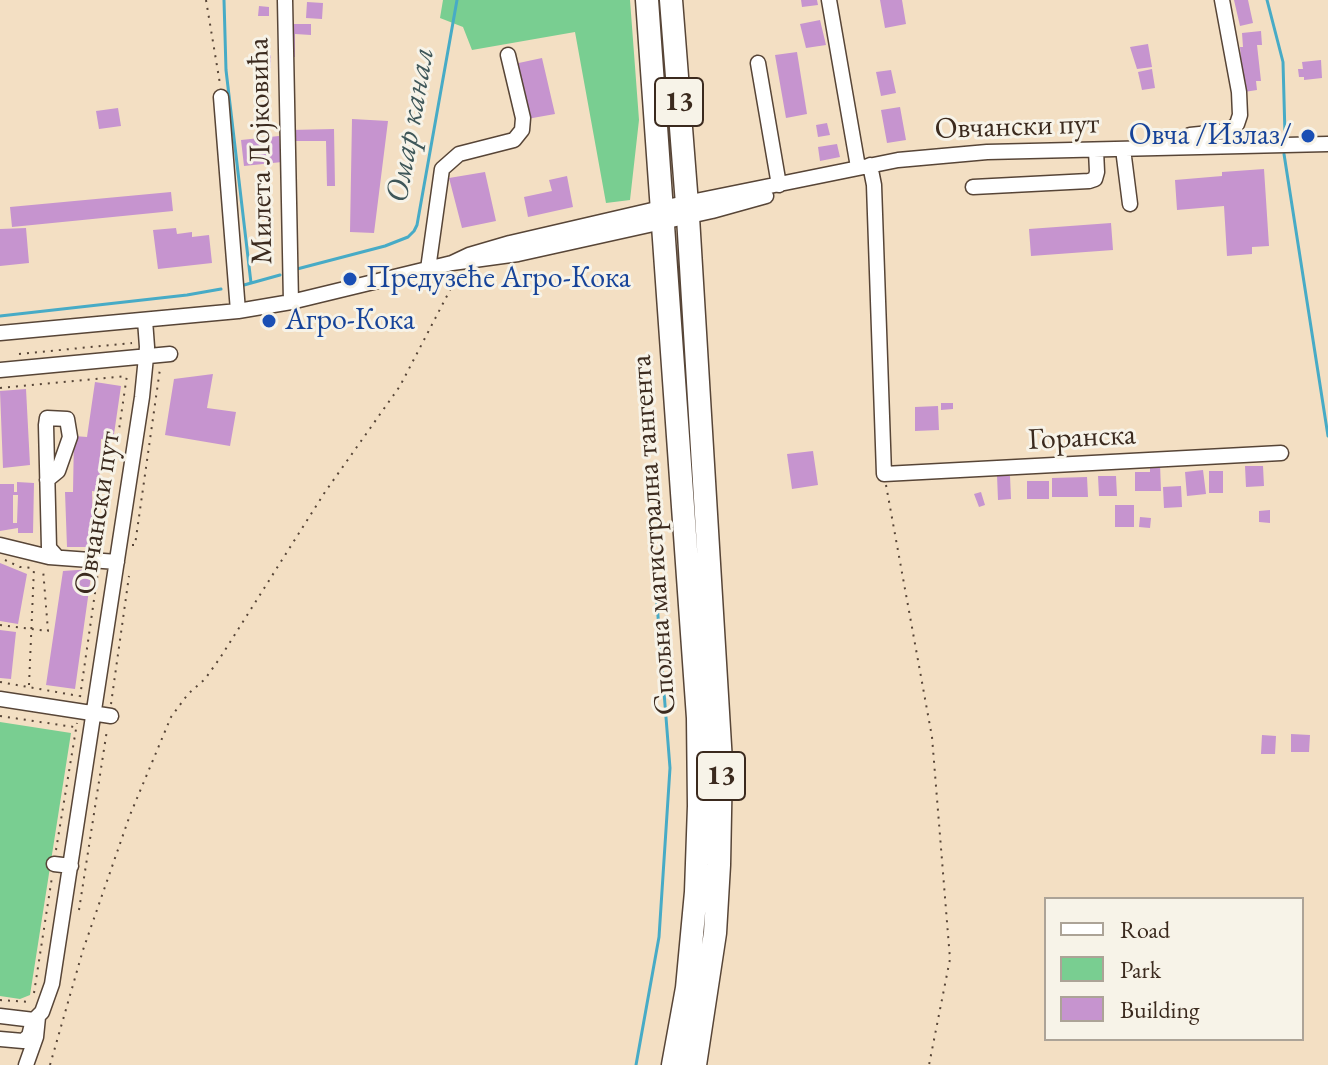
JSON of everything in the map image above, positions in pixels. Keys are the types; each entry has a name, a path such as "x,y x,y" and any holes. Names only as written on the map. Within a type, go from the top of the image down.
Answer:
{"highway":[{"name":"Спољна магистрална тангента","path":"647,0 692,626 699,782 692,943 673,1065"},
{"name":"Спољна магистрална тангента","path":"671,0 718,691 721,795 715,933 695,1065"}],"street":[{"name":"Милета Лојковића","path":"285,0 291,302"},
{"path":"829,0 864,166 874,185 884,474"},
{"path":"1183,147 1190,135 1229,131 1237,124 1240,115 1239,92 1222,0"},
{"path":"428,269 442,169 459,154 514,140 522,130 523,118 508,55"},
{"path":"758,63 779,185"},
{"path":"221,97 238,311"},
{"name":"Овчански пут","path":"687,210 864,166 954,154 1328,144"},
{"path":"1123,149 1130,204"},
{"path":"973,187 1089,181 1095,179 1097,172 1096,150"},
{"name":"Овчански пут","path":"0,333 238,311 291,302 452,263 490,249 687,210 755,200 807,180"},
{"name":"Овчански пут","path":"27,1053 36,1019 52,984 117,562 138,473 152,375 146,357 145,320"},
{"path":"0,370 170,354"},
{"name":"Горанска","path":"884,474 1281,453"},
{"path":"47,480 49,548 57,557"},
{"path":"0,545 30,554 117,562"},
{"path":"0,699 95,706 111,716"},
{"path":"54,864 71,866"},
{"path":"0,1016 36,1019"},
{"path":"0,1039 27,1053"}],"path":[{"path":"206,0 221,97"},
{"path":"50,1065 78,965 124,830 171,717 220,658 325,492 400,386 450,290 452,263"},
{"path":"0,388 152,375"},
{"path":"884,474 932,737 950,959 929,1065"},
{"path":"34,568 28,688 95,706"},
{"path":"0,625 48,631 43,568"},
{"path":"0,682 29,685"},
{"path":"0,716 75,727"}],"green space":[{"path":"443,0 630,0 639,120 630,200 606,203 575,32 472,50 463,27 440,18"},
{"path":"0,722 71,733 30,995 20,999 0,996"}],"building":[{"path":"801,0 817,0 818,5 802,7"},
{"path":"880,0 902,0 906,24 885,28"},
{"path":"1234,0 1248,0 1253,23 1240,26"},
{"path":"307,2 323,3 322,19 306,18"},
{"path":"259,6 269,7 269,16 258,16"},
{"path":"820,20 826,45 806,48 800,24"},
{"path":"287,24 311,24 311,35 295,34 295,57 287,57"},
{"path":"1261,31 1262,45 1257,45 1261,81 1256,81 1257,90 1244,92 1240,47 1243,47 1242,33"},
{"path":"1148,44 1152,67 1137,69 1130,47"},
{"path":"797,52 807,114 786,118 775,55"},
{"path":"256,55 271,55 271,68 256,68"},
{"path":"542,58 555,114 527,119 514,64"},
{"path":"1321,60 1322,78 1304,80 1304,77 1299,77 1298,69 1303,69 1302,62"},
{"path":"1152,69 1155,88 1142,90 1138,72"},
{"path":"891,70 896,93 881,96 876,72"},
{"path":"900,107 906,140 887,143 881,110"},
{"path":"118,108 121,126 99,129 96,111"},
{"path":"352,119 388,121 374,233 350,232"},
{"path":"827,123 830,135 818,137 816,125"},
{"path":"334,129 335,186 327,186 326,141 291,141 290,130"},
{"path":"279,136 282,162 244,166 241,140"},
{"path":"837,144 840,157 820,161 818,147"},
{"path":"1264,169 1269,246 1252,247 1252,254 1227,256 1224,206 1177,210 1175,180"},
{"path":"485,172 496,221 462,228 449,178"},
{"path":"567,176 573,207 528,217 524,197 552,191 549,180"},
{"path":"171,192 173,211 12,227 10,207"},
{"path":"1111,223 1113,250 1031,256 1029,229"},
{"path":"26,228 29,263 0,266 0,229"},
{"path":"176,228 177,234 192,232 192,237 209,235 212,263 158,269 153,230"},
{"path":"213,374 207,408 236,412 230,446 165,435 174,379"},
{"path":"95,382 121,386 113,441 101,439 99,492 92,491 94,547 67,547 65,492 73,492 74,436 87,437"},
{"path":"26,389 30,465 3,468 0,391"},
{"path":"941,403 953,403 953,409 941,410"},
{"path":"938,406 939,430 915,431 915,407"},
{"path":"813,451 818,485 792,489 787,454"},
{"path":"1150,464 1160,464 1161,491 1135,491 1135,472 1150,472"},
{"path":"1245,466 1263,466 1264,486 1246,487"},
{"path":"1203,470 1206,494 1187,496 1185,472"},
{"path":"1209,471 1223,471 1223,493 1209,493"},
{"path":"997,475 1010,476 1011,499 998,500"},
{"path":"1098,476 1116,476 1117,496 1099,496"},
{"path":"1087,477 1088,497 1052,497 1052,478"},
{"path":"1027,481 1049,481 1049,499 1027,499"},
{"path":"17,482 34,483 33,533 18,533 18,528 0,531 0,484 14,484 14,492 17,492","holes":["13,495 18,495 17,523 13,523"]},
{"path":"1181,486 1182,507 1164,508 1163,487"},
{"path":"981,492 985,505 979,507 974,494"},
{"path":"1115,505 1134,505 1134,527 1115,527"},
{"path":"1270,510 1270,523 1259,522 1259,511"},
{"path":"1140,517 1151,518 1150,528 1139,527"},
{"path":"0,563 27,574 18,624 0,621"},
{"path":"92,569 75,689 46,685 63,571"},
{"path":"0,630 16,632 11,679 0,678"},
{"path":"1291,734 1310,735 1309,752 1291,752"},
{"path":"1262,735 1276,736 1275,754 1261,754"}],"waterway":[{"path":"224,0 226,70 251,283"},
{"name":"Омар канал","path":"297,269 385,246 408,237 414,231 457,0"},
{"path":"1267,0 1283,62 1285,135"},
{"path":"1284,154 1328,436"},
{"name":"Омар канал","path":"244,285 280,275"},
{"name":"Омар канал","path":"0,316 221,289"},
{"path":"636,1065 659,937 670,768 650,515"}],"place":[{"name":"Овча /Излаз/","path":"1308,136"},
{"name":"Предузеће Агро-Кока","path":"350,279"},
{"name":"Агро-Кока","path":"269,321"}]}
